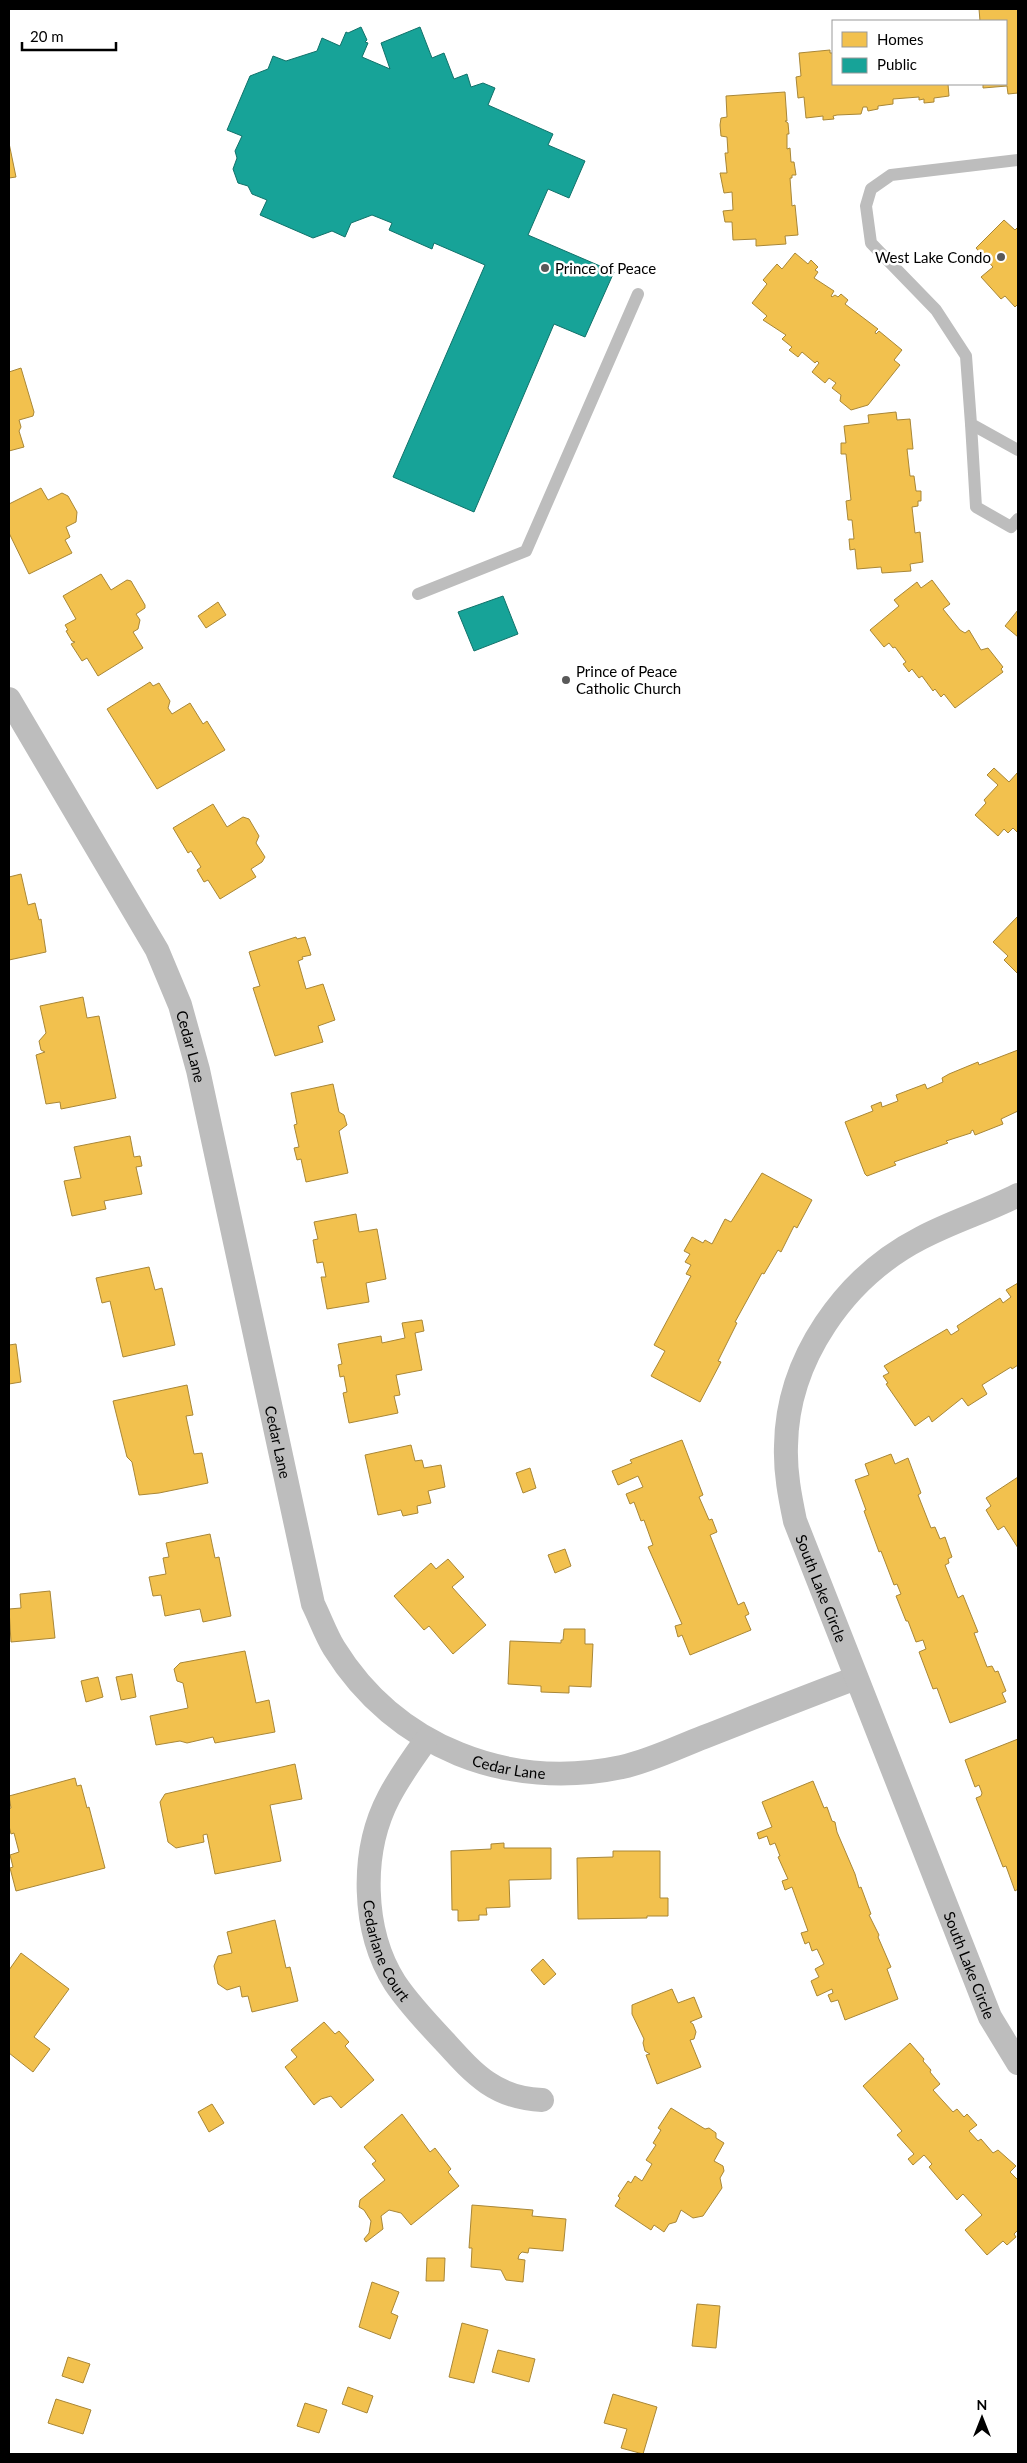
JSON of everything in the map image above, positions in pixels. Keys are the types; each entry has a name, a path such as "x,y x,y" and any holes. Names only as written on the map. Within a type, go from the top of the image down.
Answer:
{"street":[{"name":"Cedar Lane","path":"9,699 157,950 180,1005 198,1070 313,1604 334,1648 357,1680 382,1708 426,1740 466,1758 501,1768 540,1774 579,1774 623,1767 856,1678"},
{"name":"South Lake Circle","path":"1018,1195 921,1238 880,1264 851,1290 829,1318 805,1362 791,1405 787,1438 789,1490 795,1521 990,2017 1018,2063"},
{"name":"Cedarlane Court","path":"426,1740 388,1798 376,1833 370,1860 370,1902 374,1930 380,1950 395,1983 431,2027 478,2078 505,2094 542,2100"}],"lane":[{"path":"1018,160 891,175 871,189 866,206 871,243 936,310 966,356 976,506 1011,527 1018,519"},
{"path":"418,594 526,551 638,294"},
{"path":"970,424 1018,450"}],"building: Homes":[{"path":"979,9 1018,9 1018,93 1008,94 1007,86 983,88 983,85 1007,85 1007,20 980,20"},
{"path":"830,50 830,53 832,53 832,85 948,85 949,96 934,98 934,102 924,103 924,99 919,100 919,97 893,99 893,104 878,106 878,109 868,111 867,107 863,107 861,114 837,115 833,116 834,119 823,120 823,116 806,118 804,97 798,98 796,77 801,76 799,53"},
{"path":"785,92 787,121 785,121 788,123 789,134 787,134 787,149 790,148 791,162 794,162 796,175 792,175 792,178 790,178 792,206 795,205 798,235 785,236 786,244 756,246 756,239 733,240 732,222 725,222 723,211 733,210 732,192 724,193 720,173 727,173 725,153 728,153 727,137 721,136 720,125 721,118 727,117 726,96"},
{"path":"9,143 16,177 9,178"},
{"name":"West Lake Condo","path":"1004,220 1015,230 1018,227 1018,304 1015,307 1005,296 1001,299 981,277 993,267 976,248"},
{"path":"795,253 808,264 811,260 818,267 815,270 818,272 814,278 834,291 832,297 835,295 838,297 841,294 848,300 845,304 878,329 875,332 876,334 879,331 902,350 894,360 900,365 868,405 851,410 840,401 841,395 832,388 836,383 829,378 825,383 812,372 819,363 817,361 815,363 802,352 798,357 789,350 792,347 782,339 786,335 763,320 767,316 752,303 767,284 763,280 777,264 782,269"},
{"path":"21,368 34,412 33,416 19,420 21,427 19,431 24,447 9,451 9,372"},
{"path":"896,412 897,420 910,419 913,449 907,449 910,476 914,476 916,491 921,491 921,501 918,501 918,506 912,507 915,533 920,532 923,562 910,564 911,571 882,573 881,567 857,569 855,549 850,550 849,539 854,539 852,520 848,520 846,501 851,500 846,454 841,454 841,443 846,443 844,426 869,423 868,415"},
{"path":"41,488 48,500 62,493 68,496 77,512 76,522 66,527 70,537 65,540 72,553 29,574 9,533 9,504"},
{"path":"101,574 111,590 127,580 131,581 145,608 136,614 140,620 138,629 133,632 143,648 98,676 87,658 82,661 71,644 75,642 72,641 66,631 68,630 65,625 76,619 63,596"},
{"path":"932,580 950,604 943,609 960,630 965,633 969,630 981,650 988,648 1003,667 1001,669 1003,672 955,708 944,694 941,697 935,689 933,691 922,676 919,678 912,669 909,672 903,664 906,662 895,647 893,648 889,643 884,647 870,630 899,606 894,600 917,582 921,588"},
{"path":"218,602 226,615 206,628 198,616"},
{"path":"1018,610 1018,637 1005,626"},
{"path":"150,682 153,686 159,683 170,701 168,708 172,714 190,703 203,724 207,721 225,750 157,789 107,709"},
{"path":"994,768 1009,782 1018,772 1018,833 1013,828 1008,833 1004,829 998,836 975,815 986,803 984,800 998,785 987,775"},
{"path":"213,804 227,827 243,817 249,819 259,836 256,843 265,857 262,862 251,869 256,877 220,899 208,880 204,882 197,870 201,867 191,851 188,853 173,828"},
{"path":"21,874 28,905 35,903 39,920 41,919 46,952 9,960 9,877"},
{"path":"1018,916 1017,973 1004,960 1008,956 993,942"},
{"path":"296,937 297,939 305,937 311,955 302,957 303,959 298,961 306,989 323,984 335,1020 318,1026 323,1042 275,1056 253,988 260,986 249,952"},
{"path":"83,997 87,1018 99,1016 116,1098 61,1109 60,1102 46,1104 36,1055 45,1052 41,1050 39,1041 46,1033 40,1006"},
{"path":"1018,1050 1018,1111 1001,1119 1003,1124 975,1135 973,1130 971,1133 946,1141 948,1143 894,1162 896,1165 867,1176 865,1174 845,1122 873,1111 871,1106 881,1102 882,1107 898,1101 896,1095 925,1084 927,1089 943,1082 942,1078 949,1074 978,1062 979,1065"},
{"path":"333,1084 339,1112 344,1115 347,1125 339,1131 348,1173 306,1182 301,1159 297,1160 294,1148 299,1147 294,1125 297,1124 291,1093"},
{"path":"130,1136 134,1157 140,1156 142,1166 136,1167 142,1194 104,1201 106,1209 72,1216 64,1181 81,1178 74,1147"},
{"path":"762,1173 812,1200 797,1228 794,1226 781,1252 778,1250 764,1274 762,1273 735,1322 737,1323 718,1361 721,1362 700,1402 651,1376 665,1351 654,1345 691,1276 686,1274 691,1265 685,1262 690,1254 684,1251 692,1237 703,1243 705,1240 712,1244 725,1219 731,1222"},
{"path":"356,1214 359,1232 377,1229 386,1279 366,1283 369,1302 327,1309 321,1277 326,1277 323,1262 317,1263 313,1240 318,1239 314,1222"},
{"path":"149,1267 155,1290 162,1288 175,1345 123,1357 110,1301 102,1303 96,1278"},
{"path":"1018,1283 1018,1365 1012,1369 1011,1367 982,1385 987,1394 968,1406 962,1398 932,1422 929,1416 915,1426 886,1384 888,1383 883,1376 889,1373 884,1366 947,1329 951,1335 959,1330 957,1326 1000,1298 1003,1303 1011,1297 1006,1290"},
{"path":"422,1320 424,1331 415,1333 422,1370 396,1375 400,1395 394,1396 398,1413 349,1423 343,1393 347,1392 344,1376 340,1377 338,1365 342,1364 338,1344 381,1336 382,1343 405,1338 402,1323"},
{"path":"16,1344 21,1382 9,1384 9,1345"},
{"path":"187,1385 193,1415 186,1416 194,1454 202,1453 208,1483 139,1495 132,1462 127,1457 113,1401"},
{"path":"682,1440 703,1495 699,1497 709,1520 712,1519 717,1532 710,1535 738,1605 744,1602 749,1614 745,1616 751,1630 690,1655 682,1635 678,1637 675,1626 682,1624 648,1547 653,1545 644,1520 641,1521 634,1502 630,1504 626,1494 643,1487 638,1476 618,1485 612,1471 632,1463 630,1460"},
{"path":"411,1445 415,1461 422,1460 424,1468 441,1465 445,1487 428,1491 431,1503 417,1506 418,1513 403,1516 401,1510 378,1515 365,1455"},
{"path":"891,1454 895,1464 908,1458 921,1493 918,1495 931,1528 935,1527 940,1539 945,1537 952,1557 948,1559 949,1563 945,1565 958,1598 963,1595 978,1632 974,1633 987,1667 992,1666 995,1672 998,1671 1006,1691 1002,1693 1006,1702 950,1723 937,1688 933,1689 919,1652 926,1649 923,1640 916,1642 908,1621 906,1621 896,1596 901,1594 897,1584 894,1585 881,1551 879,1552 855,1480 869,1475 865,1464"},
{"path":"530,1468 536,1488 523,1493 516,1473"},
{"path":"1018,1477 1018,1548 1004,1526 998,1530 986,1510 991,1506 986,1498"},
{"path":"210,1534 215,1558 219,1557 231,1616 203,1622 200,1609 165,1616 161,1595 153,1596 149,1577 166,1574 163,1558 169,1557 166,1543"},
{"path":"565,1549 571,1566 555,1573 548,1555"},
{"path":"448,1559 464,1577 452,1587 486,1625 453,1654 429,1626 424,1630 394,1596 431,1563 436,1569"},
{"path":"50,1591 55,1638 11,1642 9,1609 21,1608 20,1594"},
{"path":"564,1629 585,1629 585,1644 593,1644 591,1687 569,1686 569,1693 541,1692 541,1686 508,1684 510,1641 561,1643"},
{"path":"245,1651 256,1703 269,1700 275,1732 215,1743 213,1737 187,1743 180,1741 156,1745 150,1716 188,1708 183,1683 177,1681 174,1669 180,1663"},
{"path":"132,1674 136,1697 121,1700 116,1677"},
{"path":"98,1677 103,1697 86,1702 81,1681"},
{"path":"1018,1739 1018,1889 1015,1891 1006,1866 1003,1867 976,1798 981,1796 982,1793 979,1785 975,1787 965,1760"},
{"path":"295,1764 302,1799 270,1805 281,1861 215,1874 207,1834 203,1835 204,1842 176,1848 168,1842 160,1802 165,1794"},
{"path":"75,1778 77,1786 81,1785 87,1808 89,1807 105,1868 16,1891 10,1868 13,1867 10,1855 19,1852 14,1833 11,1834 9,1826 9,1809 11,1808 9,1796"},
{"path":"813,1781 824,1808 827,1807 832,1821 835,1822 837,1832 859,1888 861,1887 871,1914 869,1915 891,1967 887,1969 898,1999 845,2020 838,2000 831,2002 828,1995 833,1993 832,1989 817,1996 811,1981 819,1977 815,1969 824,1964 817,1949 812,1951 809,1942 805,1944 801,1933 808,1931 792,1887 785,1890 782,1881 788,1879 778,1857 780,1856 775,1843 770,1845 767,1836 759,1839 757,1833 772,1827 762,1802"},
{"path":"504,1843 504,1848 551,1848 551,1879 509,1880 510,1907 486,1908 487,1915 479,1915 479,1920 458,1921 458,1910 452,1910 451,1851 491,1849 491,1844"},
{"path":"613,1851 660,1851 660,1898 668,1898 668,1916 578,1919 577,1858 613,1857"},
{"path":"275,1920 286,1968 290,1967 298,2001 252,2012 248,1996 242,1997 240,1986 227,1990 218,1984 214,1966 218,1956 232,1953 227,1932"},
{"path":"21,1953 69,1989 34,2037 50,2049 33,2072 9,2053 9,1970"},
{"path":"543,1959 556,1974 544,1985 531,1970"},
{"path":"672,1989 678,2003 694,1997 702,2017 690,2022 693,2024 696,2032 694,2039 690,2040 701,2067 657,2084 646,2055 650,2054 645,2051 644,2039 632,2014 632,2005"},
{"path":"324,2022 335,2034 339,2031 349,2042 345,2046 374,2080 341,2108 331,2096 321,2099 314,2105 285,2067 297,2057 291,2050"},
{"path":"910,2043 924,2059 923,2061 931,2070 930,2072 940,2084 933,2090 953,2112 957,2109 964,2117 967,2114 977,2125 969,2131 978,2141 981,2139 993,2153 998,2150 1016,2166 1010,2172 1018,2180 1018,2230 1014,2234 1016,2237 1007,2245 1003,2241 987,2255 965,2230 982,2215 963,2194 957,2200 929,2167 932,2164 924,2155 913,2165 908,2159 914,2154 897,2135 902,2131 863,2086"},
{"path":"212,2104 224,2123 209,2132 198,2112"},
{"path":"671,2108 705,2129 709,2128 716,2133 716,2138 724,2143 714,2161 723,2166 724,2171 720,2178 722,2188 703,2216 693,2218 681,2210 676,2222 669,2224 664,2232 654,2225 651,2230 615,2206 620,2198 618,2196 628,2181 631,2183 635,2176 642,2181 652,2164 646,2160 656,2145 653,2143 661,2130 658,2128"},
{"path":"402,2114 430,2152 435,2148 451,2169 448,2172 459,2186 411,2225 401,2213 389,2210 381,2216 383,2229 366,2242 364,2239 369,2233 371,2221 364,2210 359,2207 360,2200 385,2180 372,2164 376,2161 364,2147"},
{"path":"472,2205 533,2210 532,2216 566,2219 563,2251 529,2248 528,2253 522,2252 518,2259 525,2260 523,2282 506,2280 501,2270 471,2267 472,2248 469,2248"},
{"path":"427,2258 445,2258 444,2281 426,2281"},
{"path":"372,2282 399,2292 391,2313 398,2316 390,2339 359,2327"},
{"path":"697,2304 720,2306 716,2348 692,2346"},
{"path":"462,2323 488,2330 474,2383 449,2377"},
{"path":"498,2350 535,2359 529,2382 492,2372"},
{"path":"68,2357 90,2364 83,2383 62,2376"},
{"path":"348,2387 373,2396 367,2413 342,2404"},
{"path":"613,2394 657,2407 643,2454 621,2448 627,2429 604,2423"},
{"path":"56,2399 91,2410 83,2434 48,2423"},
{"path":"305,2403 327,2410 319,2433 297,2426"}],"building: Public":[{"name":"Prince of Peace","path":"361,27 367,40 365,42 368,43 362,57 390,69 381,43 420,27 432,58 444,53 454,79 467,74 471,87 483,83 495,88 488,105 553,134 548,145 585,161 569,198 548,189 528,235 614,272 585,337 554,324 474,512 393,477 485,265 434,243 432,249 389,230 392,223 372,215 351,223 345,237 332,231 313,238 260,215 267,200 252,194 248,186 238,183 233,169 237,158 235,151 242,136 227,130 250,76 268,69 273,56 286,61 317,51 322,38 340,46 346,32 348,33"},
{"path":"503,596 518,634 474,651 458,612"}],"place":[{"name":"West Lake Condo","path":"1001,257"},
{"name":"Prince of Peace","path":"545,268"},
{"name":"Prince of Peace Catholic Church","path":"566,680"}]}
